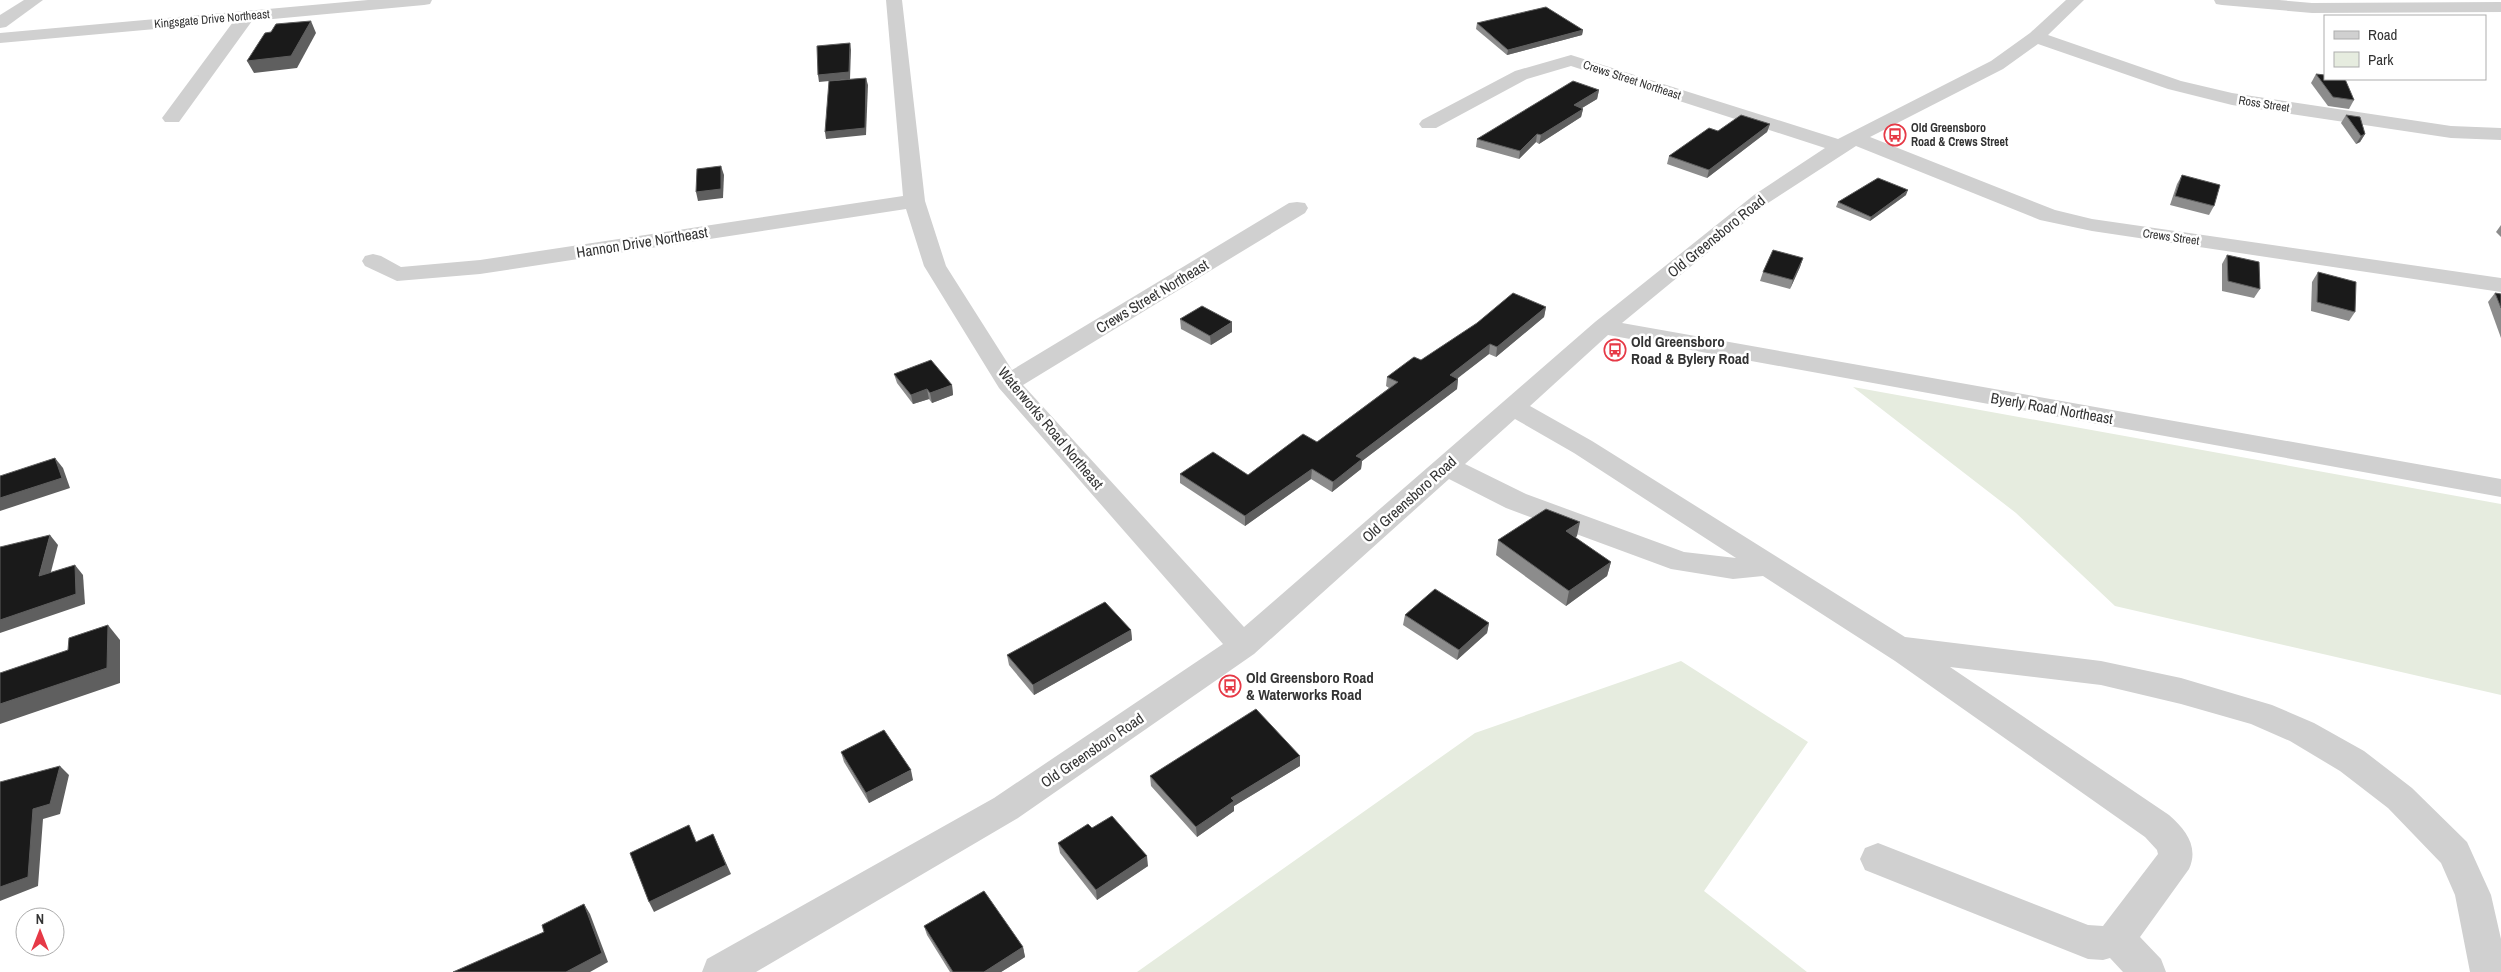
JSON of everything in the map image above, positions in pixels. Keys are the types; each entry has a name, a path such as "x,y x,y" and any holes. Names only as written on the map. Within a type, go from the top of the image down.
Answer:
{"street":[{"path":"0,23 35,0"},
{"name":"Kingsgate Drive Northeast","path":"0,38 424,0"},
{"name":"Waterworks Road Northeast","path":"894,0 914,201 935,266 1008,383 1244,646"},
{"name":"Old Greensboro Road","path":"721,972 1006,808 1244,646 1603,327 1761,199 1848,143 1996,65 2036,37 2076,0"},
{"path":"2222,0 2312,8 2501,7"},
{"path":"172,118 247,15"},
{"name":"Ross Street","path":"2036,37 2175,85 2232,99 2451,132 2501,134"},
{"name":"Crews Street Northeast","path":"1429,124 1521,75 1571,60 1848,143"},
{"name":"Crews Street","path":"1848,143 2048,215 2092,225 2501,285"},
{"name":"Hannon Drive Northeast","path":"372,261 397,274 480,267 914,201"},
{"name":"Crews Street Northeast","path":"1008,383 1297,208"},
{"name":"Byerly Road Northeast","path":"1603,327 2501,488"},
{"path":"1513,407 1583,447 1898,648 2168,836 2176,848 2176,858 2117,938 2103,943 2088,942 1878,859"},
{"path":"1446,466 1516,501 1680,562 1733,568 1766,565"},
{"path":"1898,648 2014,664 2101,673 2181,691 2251,711 2302,732 2352,761 2400,798 2454,853 2473,895 2489,972"},
{"path":"2117,938 2147,972"}],"green space":[{"path":"1853,387 2501,504 2501,695 2115,606 2016,513"},
{"path":"1681,661 1808,742 1704,891 1807,972 1137,972 1475,733"}],"building":[{"path":"1546,7 1583,30 1508,50 1477,23"},
{"path":"311,21 291,56 247,61 265,33 271,32 276,24"},
{"path":"850,43 849,72 818,75 817,46"},
{"path":"2316,74 2324,75 2324,80 2345,80 2354,100 2333,97"},
{"path":"866,78 865,128 825,132 829,81"},
{"path":"1573,81 1599,90 1574,105 1583,109 1541,135 1537,134 1520,151 1477,139"},
{"path":"1741,115 1770,124 1709,170 1669,156 1709,128 1718,131"},
{"path":"2346,115 2360,117 2365,134 2361,136"},
{"path":"721,166 721,189 696,192 697,169"},
{"path":"2182,175 2220,185 2214,206 2175,196"},
{"path":"1878,178 1908,190 1871,217 1838,202"},
{"path":"1773,250 1803,258 1793,280 1763,272"},
{"path":"2227,255 2259,262 2260,289 2228,281"},
{"path":"2318,272 2356,282 2355,312 2317,302"},
{"path":"1513,293 1546,307 1497,347 1490,344 1450,375 1458,379 1356,456 1362,459 1333,482 1312,469 1245,516 1180,474 1213,452 1248,475 1303,434 1317,442 1398,382 1387,377 1414,357 1421,360 1477,323"},
{"path":"2495,293 2501,294 2501,308"},
{"path":"1202,306 1232,322 1210,336 1180,319"},
{"path":"931,360 952,385 930,393 927,389 911,395 894,374"},
{"path":"55,458 62,478 0,498 0,476"},
{"path":"1546,509 1580,522 1566,531 1611,562 1569,591 1498,540"},
{"path":"50,535 39,576 75,565 76,594 0,620 0,547"},
{"path":"1435,589 1489,623 1459,650 1405,615"},
{"path":"1105,602 1131,630 1033,685 1007,655"},
{"path":"108,625 107,668 0,704 0,673 68,650 69,638"},
{"path":"1256,709 1300,756 1231,798 1234,801 1196,827 1150,776"},
{"path":"884,730 911,770 866,793 841,752"},
{"path":"60,766 50,804 33,809 28,877 0,887 0,782"},
{"path":"1112,816 1147,856 1096,890 1058,843 1088,824 1092,828"},
{"path":"689,825 696,842 713,834 726,865 649,902 630,853"},
{"path":"984,891 1023,947 984,972 953,972 924,926"},
{"path":"584,904 602,953 566,972 453,972 544,932 542,925"}],"place":[{"name":"Old Greensboro Road & Crews Street","path":"1895,135"},
{"name":"Old Greensboro Road & Bylery Road","path":"1615,350"},
{"name":"Old Greensboro Road & Waterworks Road","path":"1230,686"}]}
